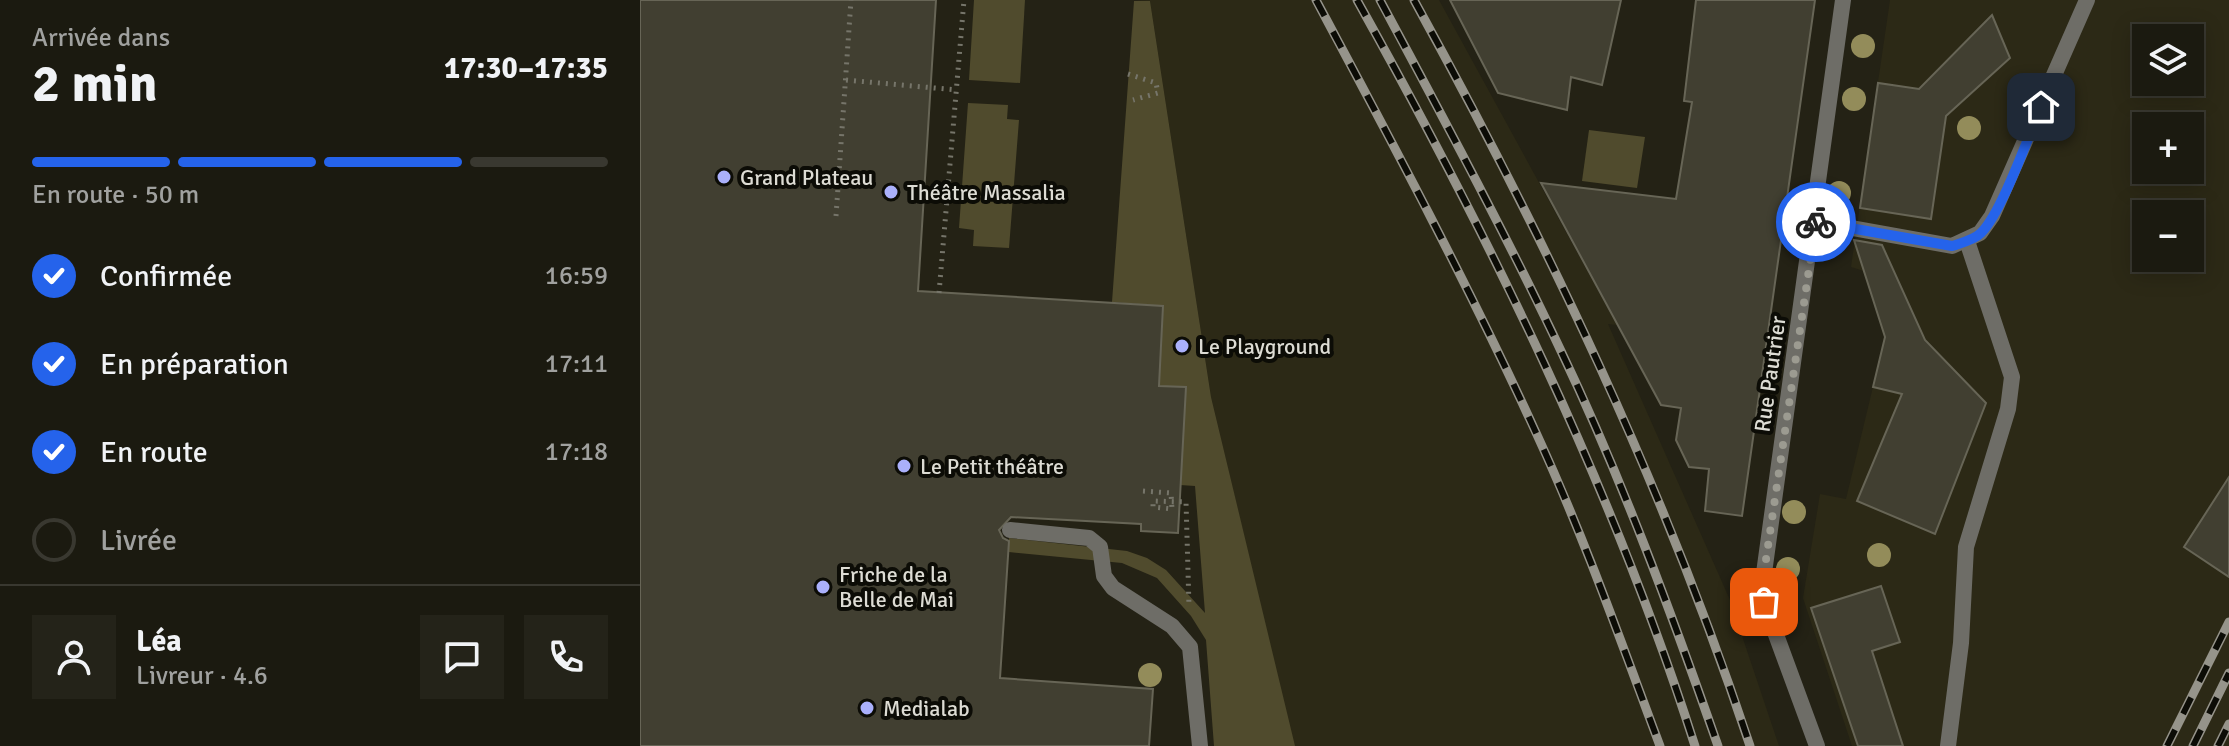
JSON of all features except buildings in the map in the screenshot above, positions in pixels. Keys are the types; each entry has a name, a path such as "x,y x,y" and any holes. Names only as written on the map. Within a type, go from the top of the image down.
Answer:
{"street":[{"name":"Rue Pautrier","path":"1817,746 1764,602 1764,573 1843,0"},
{"path":"1813,221 1952,246 1980,233 1992,216 2087,0"},
{"path":"1948,746 1961,643 1966,547 2008,409 2012,377 1967,241"},
{"path":"1010,530 1089,538 1100,547 1104,576 1113,588 1172,626 1190,647 1200,746"}],"path":[{"path":"836,216 851,0"},
{"path":"939,293 964,0"},
{"path":"1128,74 1156,83 1158,93 1133,100"},
{"path":"846,80 957,90"},
{"path":"1143,491 1171,493 1172,509 1153,507 1153,501 1166,502 1179,502 1186,502 1190,647"}],"shaded area":[{"path":"974,0 1025,0 1020,83 969,80"},
{"path":"1134,0 1439,0 1617,325 1608,324 1730,600 1779,746 1294,746 1211,397 1150,1"},
{"path":"1890,0 2229,0 2229,746 1852,746 1803,598 1820,494 1846,499 1885,337 1864,271 1851,267"},
{"name":"Le Playground","path":"1134,1 1150,1 1211,397 1295,746 1214,746 1206,640 1191,616 1157,578 1122,563 1009,552 1009,538 1127,551 1147,558 1166,570 1205,613 1195,486 1180,485 1159,386 1163,306 1112,302"},
{"path":"968,103 1008,105 1007,119 1019,120 1009,248 973,246 974,230 959,228"},
{"path":"1589,130 1645,137 1637,188 1582,181"}],"railway":[{"path":"1316,0 1458,271 1538,437 1587,551 1660,746"},
{"path":"1357,0 1454,180 1545,365 1626,553 1695,746"},
{"path":"1380,0 1495,218 1583,399 1645,546 1718,746"},
{"path":"1414,0 1556,273 1641,459 1680,554 1750,746"},
{"path":"2167,746 2229,622"},
{"path":"2193,746 2229,673"},
{"path":"2218,746 2229,724"}],"way so far":[{"path":"1764,602 1764,573 1813,221 1816,222"}],"place":[{"name":"Grand Plateau","path":"724,177"},
{"name":"Théâtre Massalia","path":"891,192"},
{"name":"Le Playground","path":"1182,346"},
{"name":"Le Petit théâtre","path":"904,466"},
{"name":"Friche de la Belle de Mai","path":"823,587"},
{"name":"Medialab","path":"867,708"}],"route":[{"path":"1816,222 1952,246 1967,241 1980,233 1992,216 2041,107"}]}
